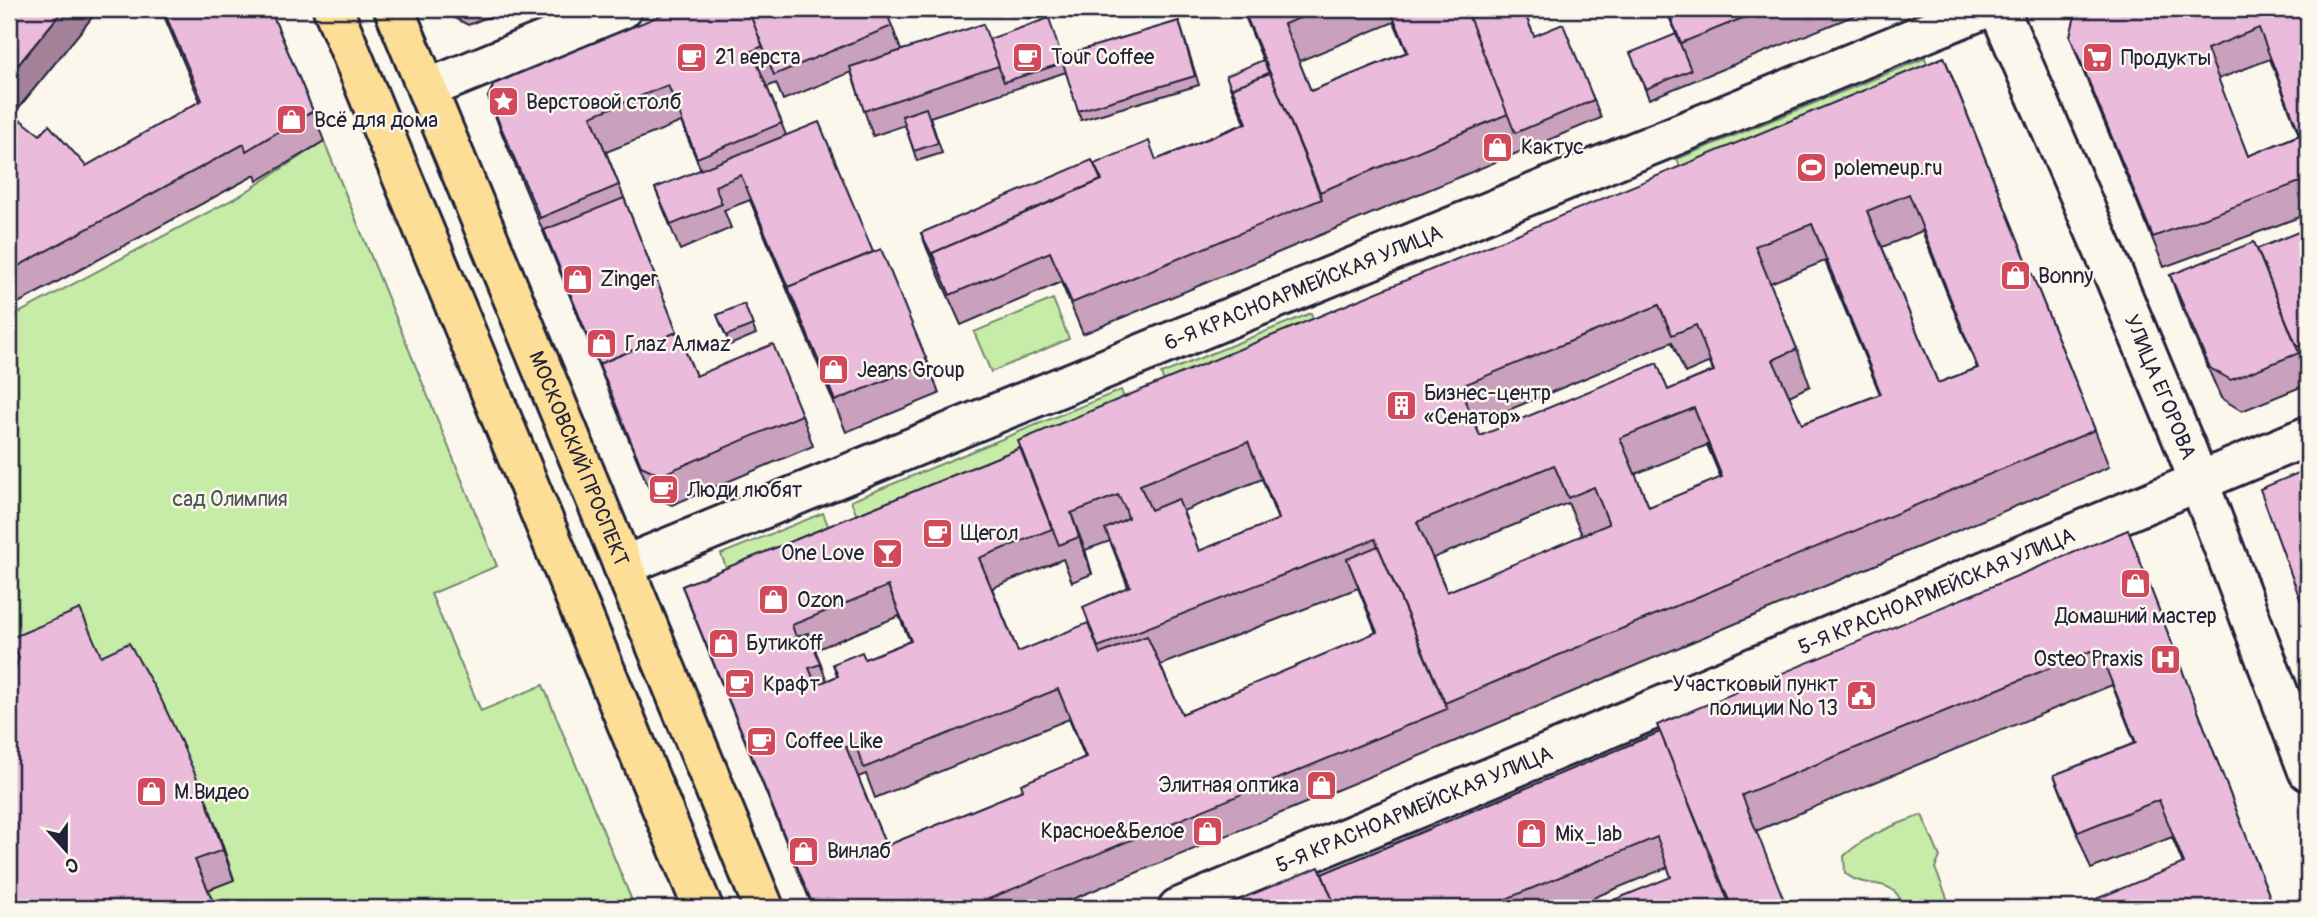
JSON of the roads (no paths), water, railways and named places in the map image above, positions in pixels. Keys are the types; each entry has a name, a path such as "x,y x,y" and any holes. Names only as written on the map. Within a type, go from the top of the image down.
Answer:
{"main road":[{"path":"333,9 703,908"},
{"name":"МОСКОВСКИЙ ПРОСПЕКТ","path":"394,9 764,908"}],"street":[{"path":"427,89 622,9"},
{"name":"6-Я КРАСНОАРМЕЙСКАЯ УЛИЦА","path":"624,566 1984,9"},
{"name":"УЛИЦА ЕГОРОВА","path":"1999,9 2118,284 2199,482 2308,771"},
{"name":"5-Я КРАСНОАРМЕЙСКАЯ УЛИЦА","path":"1178,908 2308,436"}],"place":[{"name":"21 верста","path":"692,57"},
{"name":"Tour Coffee","path":"1028,57"},
{"name":"Продукты","path":"2098,58"},
{"name":"Верстовой столб","path":"503,102"},
{"name":"Всё для дома","path":"291,120"},
{"name":"Кактус","path":"1498,147"},
{"name":"polemeup.ru","path":"1811,168"},
{"name":"Bonny","path":"2015,276"},
{"name":"Zinger","path":"577,279"},
{"name":"Глаz Алмаz","path":"602,344"},
{"name":"Jeans Group","path":"834,370"},
{"name":"Бизнес-центр «Сенатор»","path":"1401,405"},
{"name":"Люди любят","path":"664,490"},
{"name":"Щегол","path":"937,533"},
{"name":"One Love","path":"887,553"},
{"name":"Домашний мастер","path":"2136,584"},
{"name":"Ozon","path":"774,600"},
{"name":"Бутикоff","path":"723,643"},
{"name":"Osteo Praxis","path":"2166,659"},
{"name":"Крафт","path":"740,684"},
{"name":"Участковый пункт полиции № 13","path":"1861,696"},
{"name":"Coffee Like","path":"762,741"},
{"name":"Элитная оптика","path":"1322,785"},
{"name":"М.Видео","path":"151,792"},
{"name":"Красное&Белое","path":"1207,831"},
{"name":"Mix_lab","path":"1532,834"},
{"name":"Винлаб","path":"804,851"}],"park label":[{"name":"сад Олимпия","path":"230,499"}]}
